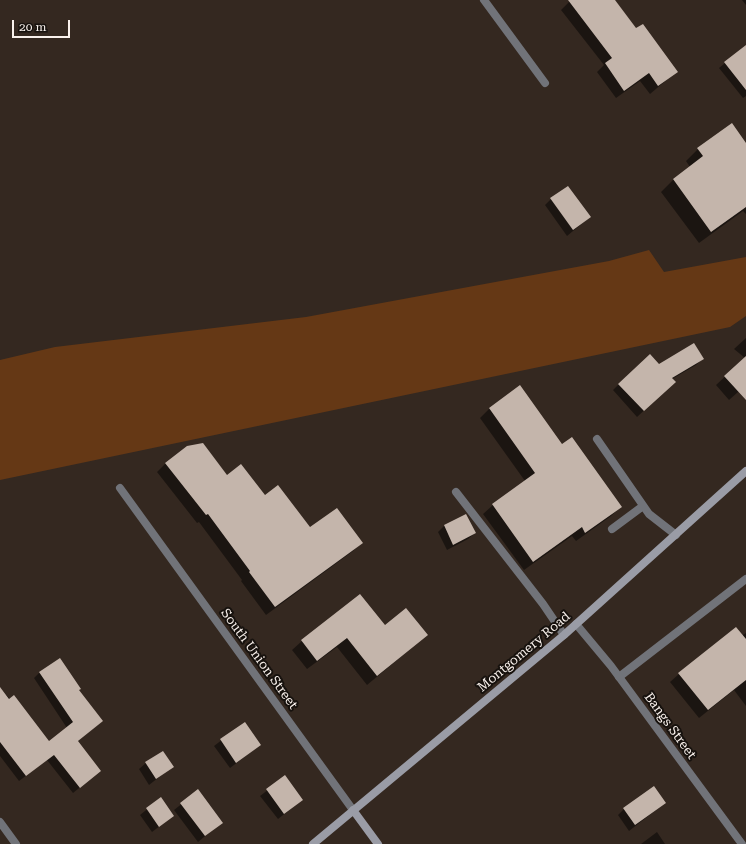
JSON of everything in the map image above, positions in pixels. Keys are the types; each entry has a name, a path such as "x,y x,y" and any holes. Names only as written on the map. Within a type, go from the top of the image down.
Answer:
{"street":[{"path":"484,0 545,83"},
{"path":"597,439 649,514 676,535"},
{"name":"Montgomery Road","path":"313,844 564,635 746,471"},
{"name":"South Union Street","path":"120,488 378,844"},
{"path":"456,492 543,604 564,635"},
{"path":"612,529 643,506"},
{"path":"619,677 746,579"},
{"name":"Bangs Street","path":"576,624 619,677 742,844"},
{"path":"0,822 16,844"}],"shaded area":[{"path":"649,250 664,272 746,257 746,316 730,327 0,480 0,360 55,347 306,317 609,261"}],"building":[{"path":"568,0 615,0 636,28 643,24 678,72 658,86 649,73 624,91 605,63 612,58"},
{"path":"746,45 746,90 724,62"},
{"path":"732,123 746,143 746,207 711,232 673,179 703,156 697,148"},
{"path":"568,186 591,217 573,230 550,198"},
{"path":"694,343 704,359 672,378 676,382 644,411 618,384 650,354 659,364"},
{"path":"746,356 746,400 724,376"},
{"path":"520,385 562,444 572,437 622,507 585,533 582,527 533,562 492,504 535,473 489,408"},
{"path":"203,443 227,475 241,464 265,495 278,485 310,527 337,508 363,543 275,607 208,514 206,515 165,463 187,446"},
{"path":"466,514 476,533 453,545 444,525"},
{"path":"360,594 385,625 406,608 428,635 377,676 347,638 317,661 301,640"},
{"path":"736,627 746,639 746,680 708,710 678,673"},
{"path":"60,658 81,689 79,690 103,721 78,741 101,771 80,788 54,755 26,776 0,742 0,687 9,699 14,695 49,741 73,722 39,672"},
{"path":"245,722 261,745 236,763 220,739"},
{"path":"163,751 174,767 156,779 145,762"},
{"path":"285,775 303,800 284,814 266,789"},
{"path":"654,786 666,803 635,825 623,808"},
{"path":"198,789 223,823 205,836 180,803"},
{"path":"161,797 174,816 159,827 146,808"}]}
